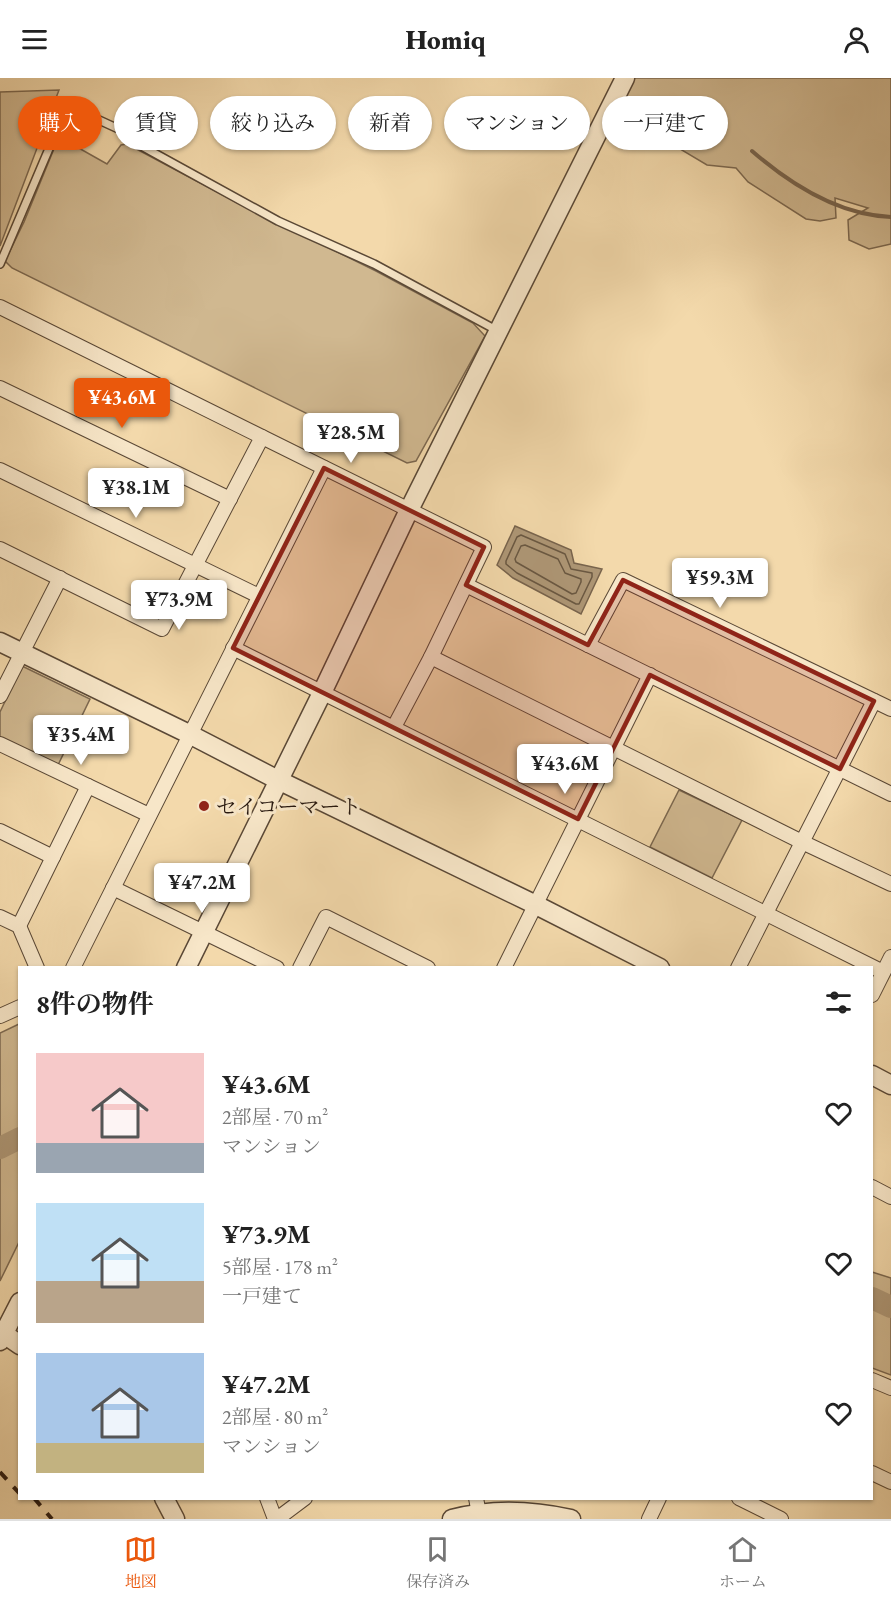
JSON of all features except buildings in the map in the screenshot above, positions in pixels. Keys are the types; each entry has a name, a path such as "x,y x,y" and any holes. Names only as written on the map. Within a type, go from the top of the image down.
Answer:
{"street":[{"path":"187,966 409,510 625,78"},
{"path":"0,307 484,547 394,727"},
{"path":"0,388 230,499"},
{"path":"0,549 162,629 262,436"},
{"path":"74,966 324,468"},
{"path":"0,470 259,596"},
{"path":"0,696 60,578"},
{"path":"588,645 624,580 891,709"},
{"path":"466,585 891,794"},
{"path":"0,642 656,966"},
{"path":"233,648 872,966"},
{"path":"431,657 891,884"},
{"path":"505,966 650,675"},
{"path":"739,966 874,701"},
{"path":"0,744 149,815"},
{"path":"20,926 88,786"},
{"path":"0,831 53,857"},
{"path":"113,888 273,966"},
{"path":"0,917 20,926 36,966"},
{"path":"301,966 326,917 424,966"},
{"path":"873,993 891,957"},
{"path":"873,966 884,972"},
{"path":"0,1016 18,1008"},
{"path":"873,1075 891,1084"},
{"path":"873,1193 891,1197"},
{"path":"18,1306 2,1337 18,1345"},
{"path":"873,1380 891,1388"},
{"path":"873,1473 891,1482"},
{"path":"165,1500 175,1519"},
{"path":"268,1500 276,1519 302,1500"},
{"path":"649,1519 658,1500"},
{"path":"743,1500 781,1519"},
{"path":"453,1519 478,1506 534,1512 571,1519"}],"lane":[{"path":"0,264 65,111 74,109 123,132 136,143 278,221 375,264 499,331"}],"highlighted area":[{"path":"324,468 484,547 466,585 588,645 623,580 874,701 840,769 650,675 578,819 233,648"}],"shaded area":[{"path":"634,78 891,78 891,244 869,249 849,240 848,220 868,208 835,198 836,218 820,221 806,219 748,182 736,168 707,165 682,150 728,150 728,96 624,96"},
{"path":"59,90 57,96 18,96 18,150 36,150 0,246 0,92"},
{"path":"54,150 82,150 107,164 117,150 138,150 473,323 485,336 416,461 407,463 12,268 5,261"},
{"path":"22,666 90,699 58,765 0,737 0,712"},
{"path":"679,790 742,820 712,878 650,847"},
{"path":"18,1024 18,1244 0,1281 0,1033"},
{"path":"873,1272 891,1278 891,1375 873,1368"}],"water":[{"path":"515,526 571,550 574,563 602,569 581,614 513,578 497,565"}],"waterway":[{"path":"752,151 782,175 816,196 853,210 891,217"},
{"path":"0,1148 18,1139"},
{"path":"873,1298 891,1307"}],"railway":[{"path":"0,1472 18,1492"},
{"path":"36,1500 52,1519"}],"place":[{"name":"セイコーマート","path":"204,806"}]}
